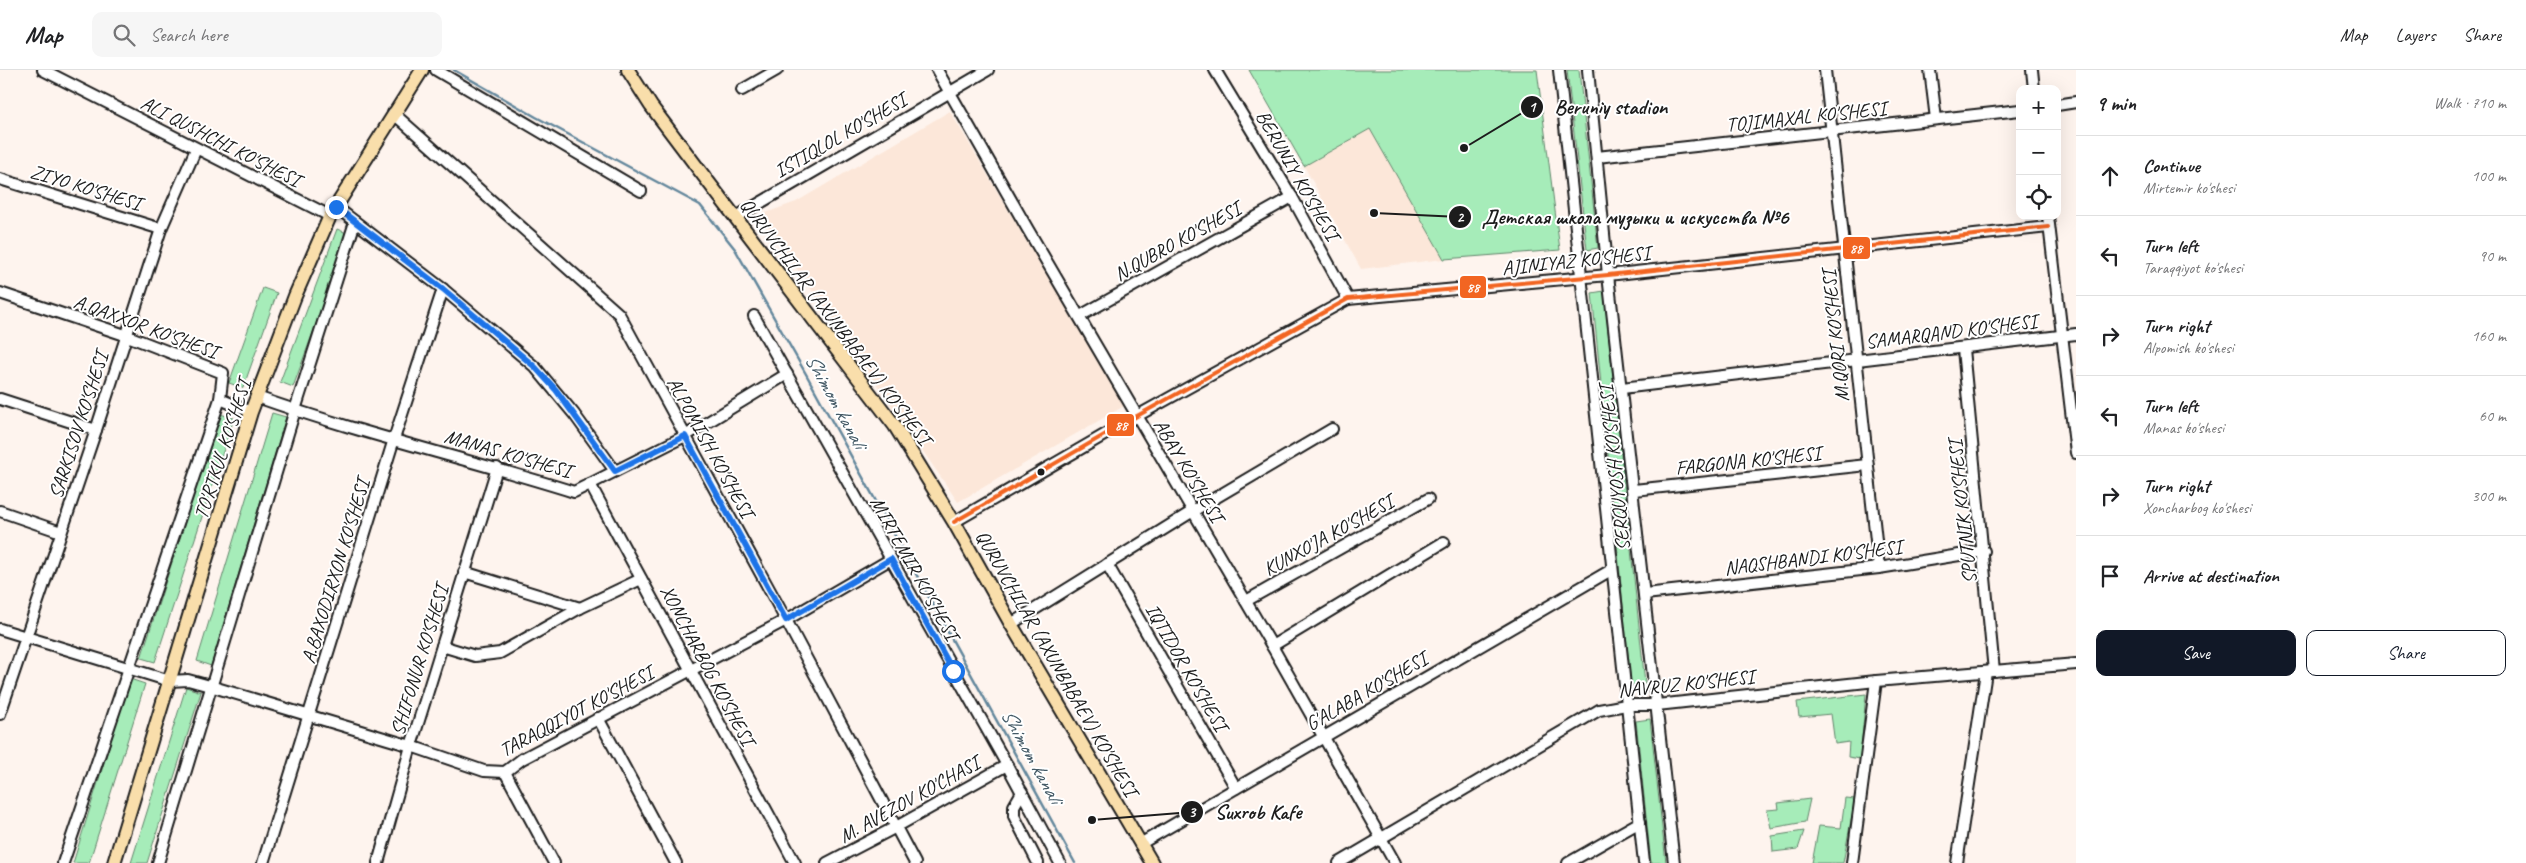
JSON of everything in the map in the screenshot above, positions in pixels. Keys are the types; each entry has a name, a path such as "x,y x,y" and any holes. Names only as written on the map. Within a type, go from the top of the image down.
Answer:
{"main road":[{"name":"TO'RTKUL KO'SHESI","path":"114,863 251,412 295,296 333,211 422,70"},
{"name":"QURUVCHILAR (AXUNBABAEV) KO'SHESI","path":"628,70 651,106 894,426 954,522 1011,624 1152,863"}],"street":[{"name":"ALI QUSHCHI KO'SHESI","path":"43,70 196,149 333,211"},
{"path":"436,70 641,191"},
{"path":"742,90 777,70"},
{"name":"ABAY KO'SHESI","path":"937,70 1136,416 1324,736 1395,863"},
{"name":"ISTIQLOL KO'SHESI","path":"736,216 988,70"},
{"name":"BERUNIY KO'SHESI","path":"1215,70 1292,197 1348,299"},
{"name":"SERQUYOSH KO'SHESI","path":"1559,70 1583,278 1611,570 1644,863"},
{"name":"SERQUYOSH KO'SHESI","path":"1588,70 1608,275 1634,490 1674,863"},
{"name":"M.QORI KO'SHESI","path":"1825,70 1879,568"},
{"path":"1930,70 1936,119"},
{"path":"2032,70 2034,85"},
{"path":"2061,104 2076,102"},
{"name":"TOJIMAXAL KO'SHESI","path":"1597,157 2016,110"},
{"name":"ALPOMISH KO'SHESI","path":"394,113 619,314 786,620 915,863"},
{"name":"SARKISOV KO'SHESI","path":"0,714 96,430 161,229 196,149"},
{"name":"ZIYO KO'SHESI","path":"0,179 161,229"},
{"name":"N.QUBRO KO'SHESI","path":"1080,316 1292,197"},
{"path":"333,211 355,222 443,289 535,367 565,402 615,471"},
{"path":"2048,220 2076,453"},
{"path":"158,863 210,686 355,222"},
{"name":"AJINIYAZ KO'SHESI","path":"954,522 1136,416 1348,299 1583,278 2048,227"},
{"name":"A.BAXODIRXON KO'SHESI","path":"263,863 394,439 443,289"},
{"name":"A.QAXXOR KO'SHESI","path":"0,293 125,336 222,373 220,399"},
{"name":"MIRTEMIR KO'SHESI","path":"754,316 1007,765 1060,863"},
{"name":"SAMARQAND KO'SHESI","path":"1622,388 1963,349 2076,334"},
{"name":"SPUTNIK KO'SHESI","path":"1957,863 1990,672 1984,552 1963,349"},
{"name":"MANAS KO'SHESI","path":"257,396 295,410 574,492 685,436 786,374"},
{"path":"0,399 96,430"},
{"path":"63,863 220,399 251,412"},
{"path":"1011,624 1193,511 1332,430"},
{"name":"FARGONA KO'SHESI","path":"1634,490 1867,465"},
{"name":"SHIFONUR KO'SHESI","path":"378,863 410,746 497,468"},
{"name":"XONCHARBOG KO'SHESI","path":"590,484 795,863"},
{"name":"KUNXO'JA KO'SHESI","path":"1246,601 1428,499"},
{"path":"0,512 61,532"},
{"path":"1272,646 1444,542"},
{"name":"NAQSHBANDI KO'SHESI","path":"1645,594 1879,568 1984,552"},
{"name":"TARAQQIYOT KO'SHESI","path":"0,629 170,681 188,680 309,715 484,771 505,772 522,759 786,620 891,559"},
{"name":"IQTIDOR KO'SHESI","path":"1107,564 1236,788"},
{"name":"G'ALABA KO'SHESI","path":"1140,844 1611,570"},
{"path":"464,572 580,608"},
{"path":"442,646 475,656 500,653 580,608 641,579"},
{"name":"NAVRUZ KO'SHESI","path":"1339,863 1599,710 1626,704 1657,705 1876,681 2076,664"},
{"path":"1852,863 1876,681"},
{"path":"598,718 676,863"},
{"name":"M. AVEZOV KO'CHASI","path":"827,863 896,828 1007,765"},
{"path":"505,772 554,863"},
{"path":"1022,792 1014,806 1014,816 1038,863"},
{"path":"1568,863 1640,822"}],"shaded area":[{"path":"950,111 1124,406 958,502 760,215 796,202"},
{"path":"1370,129 1444,259 1361,269 1304,166"}],"green space":[{"path":"1249,70 1537,70 1560,250 1444,259 1370,129 1304,166"},
{"path":"1567,70 1579,70 1598,248 1587,250"},
{"path":"337,229 349,234 293,387 280,382"},
{"path":"263,288 277,293 243,388 229,383"},
{"path":"1604,291 1645,684 1631,685 1592,293"},
{"path":"272,413 286,417 211,666 197,661"},
{"path":"220,414 234,418 155,662 141,658"},
{"path":"130,679 145,684 89,863 73,863"},
{"path":"186,687 201,692 147,863 131,863"},
{"path":"1866,694 1860,759 1848,757 1849,742 1835,744 1831,714 1799,717 1797,702"},
{"path":"1650,719 1666,863 1651,863 1636,721"},
{"path":"1845,798 1855,799 1843,863 1812,863 1819,826 1841,828"},
{"path":"1810,799 1805,822 1771,828 1767,810 1779,809 1778,803"},
{"path":"1804,831 1798,849 1773,852 1772,836"}],"waterway":[{"name":"Shimom kanali","path":"454,70 536,117 700,205 735,249 806,374 1075,863"}],"transit line":[{"name":"88","path":"954,522 1137,416 1348,299 1608,275 2048,227"}],"place":[{"name":"Beruniy stadion","path":"1464,148"},
{"name":"Детская школа музыки и искусства №6","path":"1374,213"},
{"name":"Suxrob Kafe","path":"1092,820"}],"route":[{"path":"336,207 443,289 535,367 556,390 615,471 685,436 786,620 891,559 953,671"}]}
